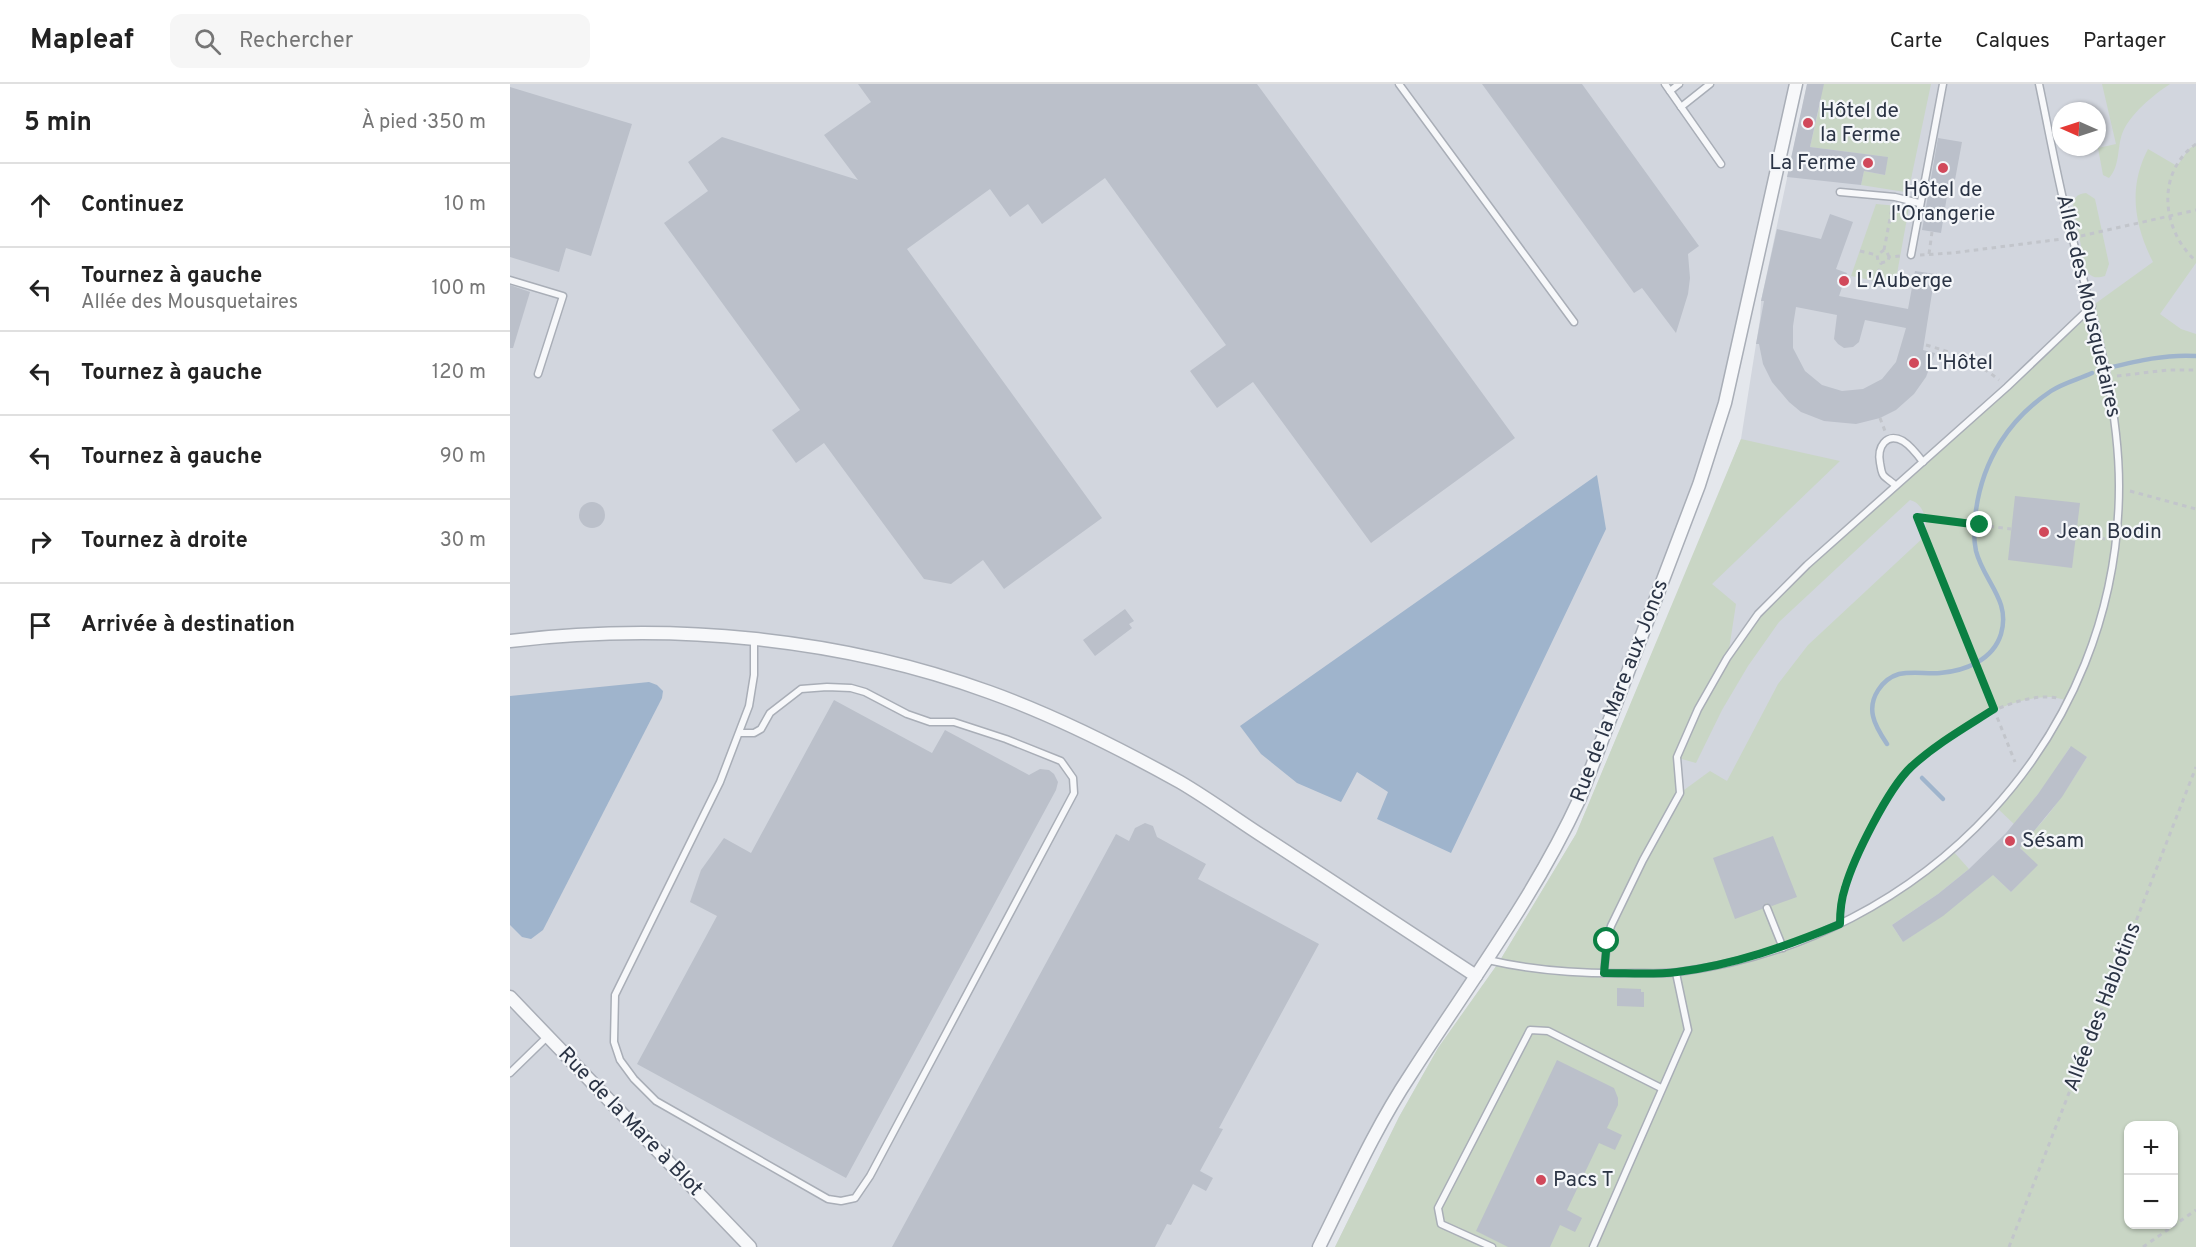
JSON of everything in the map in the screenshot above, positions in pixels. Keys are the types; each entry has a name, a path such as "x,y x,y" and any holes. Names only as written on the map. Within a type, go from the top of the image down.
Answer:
{"street":[{"name":"Rue de la Mare aux Joncs","path":"1319,1247 1374,1138 1409,1076 1488,960 1546,867 1580,798 1699,485 1725,403 1796,84"},
{"path":"510,641 575,635 648,633 754,639 843,652 937,675 988,691 1080,730 1184,784 1476,976"},
{"name":"Rue de la Mare à Blot","path":"510,997 750,1247"}],"lane":[{"path":"1399,84 1574,322"},
{"path":"1665,84 1721,164"},
{"path":"1670,91 1679,84"},
{"path":"1681,107 1710,84"},
{"path":"1911,255 1943,84"},
{"name":"Allée des Mousquetaires","path":"1488,960 1549,970 1676,973 1737,961 1783,948 1840,924 1899,891 1953,851 1982,823 2022,774 2053,728 2082,670 2094,636 2110,576 2116,541 2119,488 2115,431 2107,378 2092,306 2072,238 2039,84"},
{"path":"1840,192 1895,197 1919,203"},
{"path":"510,280 562,296 538,374"},
{"path":"1604,973 1611,926 1643,860 1680,793 1677,758 1698,709 1727,657 1758,614 1807,565 2007,387 2092,306"},
{"path":"1895,485 1882,474 1879,451 1887,439 1903,441 1923,462"},
{"path":"739,733 754,733 761,729 770,713 801,689 851,688 865,692 907,714 930,722 954,722 1006,739 1061,761 1073,778 1074,793 870,1176 855,1198 842,1201 828,1199 656,1101 634,1079 620,1060 614,1041 615,995 720,783 749,706 754,675 754,639"},
{"path":"1767,908 1783,948"},
{"path":"1593,1247 1688,1030 1676,973"},
{"path":"1492,1247 1441,1224 1438,1208 1530,1030 1548,1031 1661,1088"},
{"path":"510,1073 548,1036"}],"path":[{"path":"2196,144 2189,149 2176,166 2167,200 2168,216 2176,238 2196,261"},
{"path":"1860,251 1877,255 1884,250 1895,197"},
{"path":"1929,254 1932,232"},
{"path":"1881,262 1888,261 1889,257 1884,250"},
{"path":"1877,255 1878,261 1881,262"},
{"path":"1876,282 1881,262"},
{"path":"1926,345 1970,360 2007,387"},
{"path":"2107,378 2138,372 2196,370"},
{"path":"2119,488 2196,508"},
{"path":"2011,529 1917,517 2017,768 2022,774"},
{"path":"2076,534 2116,541"},
{"path":"1840,924 1841,905 1851,872 1897,784 1911,768 1932,750 1994,709 2030,698 2051,697 2067,700"},
{"name":"Allée des Hablotins","path":"2009,1247 2196,767"},
{"path":"2143,1247 2196,1210"}],"shaded area":[{"path":"510,84 1796,84 1725,403 1561,838 1409,1076 1319,1247 510,1247"},
{"path":"1807,84 2196,84 2196,1247 1335,1247 1399,1117 1438,1048 1499,962 1576,834 1741,439 1761,301"}],"green space":[{"path":"1812,84 1823,86 1824,84 1931,84 1911,179 1905,192 1861,185 1864,171 1885,175 1887,157 1810,147 1821,100"},
{"path":"2102,84 2170,84 2142,106 2125,127 2115,168 2109,178 2103,175 2099,156 2106,156 2106,146 2116,144"},
{"path":"2196,144 2196,263 2160,314 2181,329 2196,334 2196,1247 1335,1247 1399,1117 1438,1048 1499,962 1576,834 1741,439 1840,461 1712,584 1736,604 1728,656 1758,614 1807,565 2092,306 2153,262 2141,234 2138,220 2136,192 2138,177 2148,149 2177,166 2189,149","holes":["1910,500 1915,502 1924,515 1925,536 1808,645 1778,684 1727,781 1710,771 1680,793 1678,758 1696,763 1722,710 1748,666 1779,622","2051,697 2067,700 2022,774 1996,807 2014,824 2050,779 2070,747 2087,757 2047,816 2018,846 2037,865 2011,892 1991,873 1934,921 1903,942 1892,925 1938,894 1969,869 1953,851 1924,874 1840,924 1841,906 1849,874 1882,808 1911,768 1940,742 1976,719 2014,703 2033,698"]},
{"path":"2086,193 2095,199 2109,264 2105,276 2102,277 2094,277 2086,270 2073,207 2076,197"},
{"path":"1876,204 1909,207 1895,285 1851,276"}],"water":[{"path":"1597,475 1606,529 1451,853 1377,819 1388,792 1357,772 1341,802 1297,783 1261,754 1240,726"},
{"path":"649,682 657,685 663,691 662,698 543,930 531,939 522,937 510,925 510,696"}],"building":[{"path":"858,84 1257,84 1515,438 1371,543 1253,382 1217,408 1190,371 1226,345 1105,178 1042,224 1028,204 1010,217 990,189 907,249 1102,518 1004,589 983,560 951,584 924,579 824,443 796,463 772,430 800,410 664,223 708,191 688,162 722,137 858,180 824,135 871,102"},
{"path":"1482,84 1582,84 1699,246 1688,254 1690,278 1688,294 1676,333 1642,288 1634,293"},
{"name":"Hôtel de la Ferme","path":"1807,84 1824,84 1810,147 1888,157 1885,175 1864,171 1861,185 1787,177"},
{"path":"510,87 632,124 591,256 566,248 559,272 510,257"},
{"name":"Hôtel de l'Orangerie","path":"1938,138 1962,142 1952,196 1947,196 1941,233 1922,230"},
{"path":"1830,214 1853,222 1836,269 1847,273 1839,296 1908,309 1915,271 1935,274 1923,350 1935,353 1926,377 1914,394 1896,410 1880,418 1856,424 1824,421 1801,412 1772,382 1763,364 1759,344 1756,344 1764,301 1761,301 1777,229 1821,239","holes":["1796,307 1837,315 1834,339 1844,348 1853,347 1859,342 1865,320 1906,328 1896,362 1882,379 1863,389 1842,391 1822,385 1805,371 1793,348"]},
{"path":"510,285 530,292 513,348 510,348"},
{"name":"Jean Bodin","path":"2015,496 2080,503 2072,568 2008,560"},
{"path":"592,502 601,506 605,515 601,524 592,528 583,524 579,515 583,506"},
{"path":"1125,609 1134,621 1129,624 1132,628 1095,656 1083,640"},
{"path":"834,700 932,753 945,730 1029,775 1040,769 1049,770 1058,782 1056,790 846,1178 637,1064 717,916 690,902 701,870 724,838 751,853"},
{"name":"Sésam","path":"2071,746 2087,757 2062,797 2020,848 2038,865 2011,892 1993,875 1943,916 1903,942 1892,925 1938,894 1969,869 2006,833 2038,794"},
{"path":"1145,823 1153,826 1157,837 1206,864 1198,879 1319,944 1219,1128 1223,1129 1200,1171 1213,1178 1206,1191 1193,1184 1171,1225 1167,1224 1155,1247 892,1247 1116,834 1129,841 1135,828"},
{"path":"1773,836 1797,897 1772,906 1766,903 1762,909 1735,919 1713,858"},
{"path":"1617,988 1641,989 1641,992 1644,992 1644,1007 1617,1006"},
{"name":"Pacs T","path":"1557,1060 1614,1088 1618,1105 1607,1128 1622,1135 1615,1150 1599,1143 1567,1210 1582,1218 1575,1232 1560,1225 1550,1247 1508,1247 1476,1231"}],"waterway":[{"path":"2108,368 2163,357 2196,356"},
{"path":"1887,744 1875,723 1872,709 1878,690 1887,680 1899,674 1940,673 1968,667 1985,657 1997,643 2003,622 2000,601 1980,562 1974,541 1976,510 1985,474 2000,442 2023,414 2056,388 2092,373"},
{"path":"1922,778 1943,799"}],"place":[{"name":"Hôtel de la Ferme","path":"1808,123"},
{"name":"La Ferme","path":"1868,163"},
{"name":"Hôtel de l'Orangerie","path":"1943,168"},
{"name":"L'Auberge","path":"1844,281"},
{"name":"L'Hôtel","path":"1914,363"},
{"name":"Jean Bodin","path":"2044,532"},
{"name":"Sésam","path":"2010,841"},
{"name":"Pacs T","path":"1541,1180"}],"route":[{"path":"1607,941 1604,973 1676,973 1737,961 1783,948 1840,924 1845,886 1857,856 1893,790 1907,772 1938,745 1994,709 1917,517 1980,525"}]}
